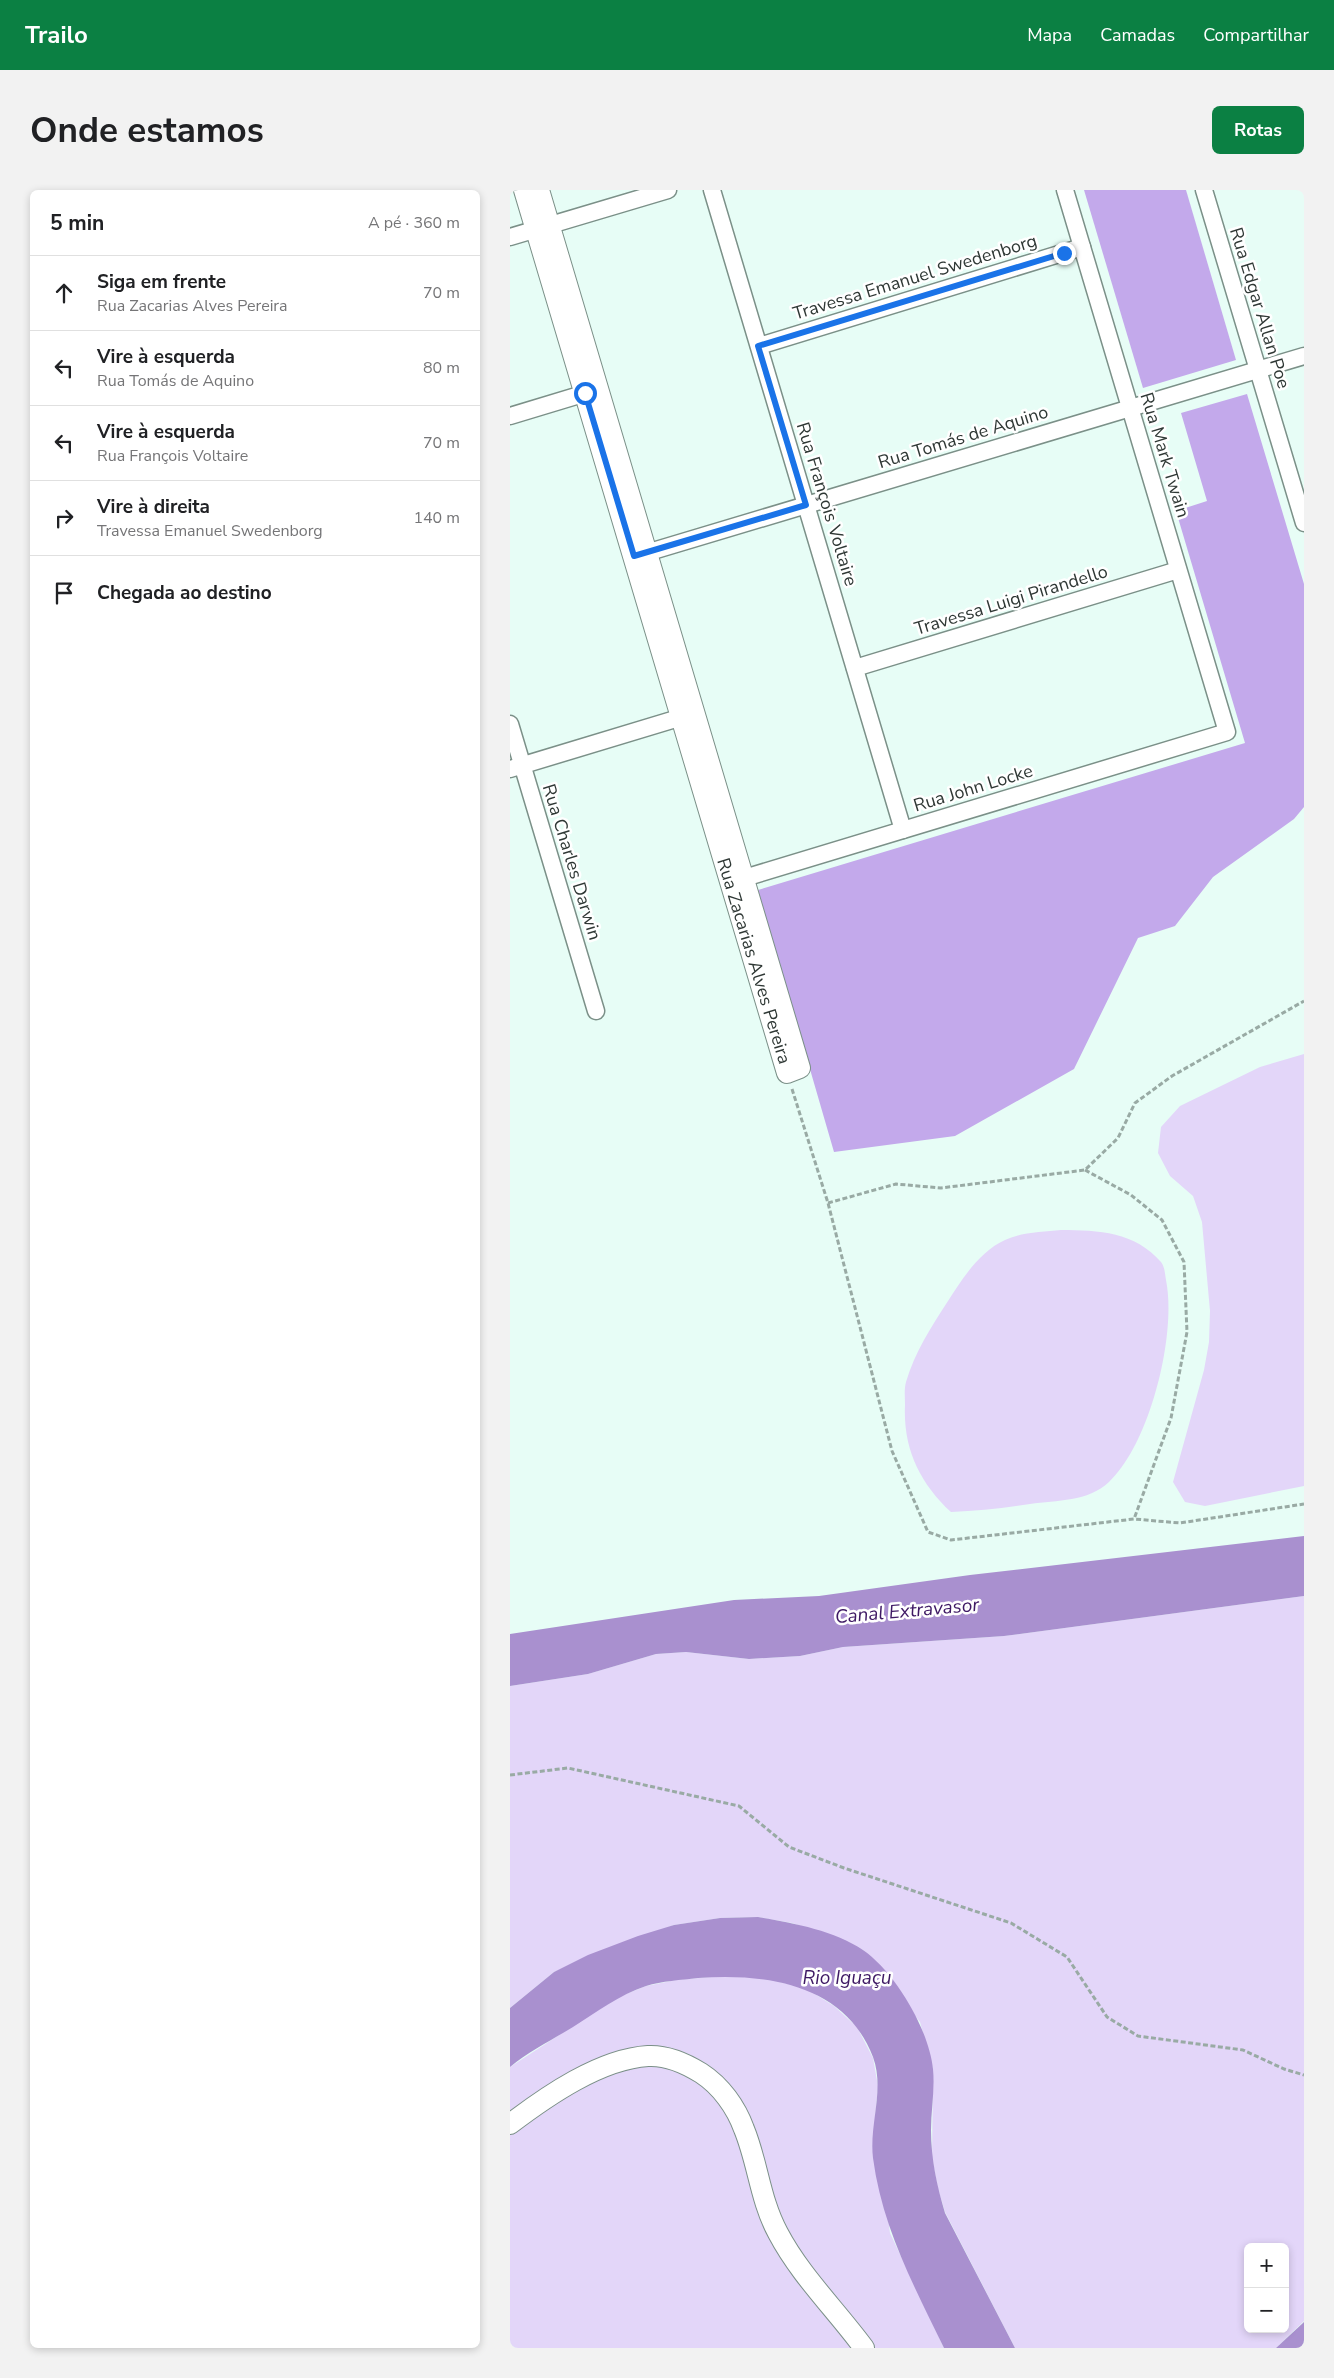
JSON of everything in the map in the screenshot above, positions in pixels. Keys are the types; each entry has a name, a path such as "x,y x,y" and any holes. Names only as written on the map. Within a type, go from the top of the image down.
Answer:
{"street":[{"name":"Rua Zacarias Alves Pereira","path":"524,190 543,228 737,880 787,1073"},
{"name":"Rua Zacarias Alves Pereira","path":"539,190 543,228"},
{"path":"510,238 668,190"},
{"name":"Rua François Voltaire","path":"712,190 904,830"},
{"name":"Rua Mark Twain","path":"1065,190 1226,732"},
{"name":"Rua Edgar Allan Poe","path":"1204,190 1304,523"},
{"name":"Travessa Emanuel Swedenborg","path":"758,346 1082,247"},
{"name":"Rua Tomás de Aquino","path":"640,554 1304,356"},
{"path":"510,416 591,391"},
{"name":"Travessa Luigi Pirandello","path":"855,668 1178,570"},
{"path":"516,767 688,715"},
{"name":"Rua Charles Darwin","path":"510,724 516,767 596,1011"},
{"name":"Rua John Locke","path":"737,880 1226,732"},
{"path":"510,2124 563,2087 625,2060 648,2056 687,2064 708,2078 724,2094 736,2111 751,2150 768,2213 778,2233 801,2268 864,2348"}],"path":[{"path":"1085,1170 1118,1138 1135,1103 1172,1076 1304,1001"},
{"path":"787,1073 828,1202 892,1451 928,1532 951,1540 1134,1519 1180,1523 1304,1504"},
{"path":"828,1202 896,1184 941,1188 1085,1170 1131,1195 1162,1220 1184,1262 1188,1332 1171,1418 1134,1519"},
{"path":"510,1775 568,1768 739,1806 790,1847 844,1868 1011,1923 1067,1957 1107,2016 1138,2036 1243,2050 1284,2070 1304,2075"}],"shaded area":[{"path":"1084,190 1186,190 1236,360 1143,388"},
{"path":"1247,394 1304,584 1304,807 1294,819 1213,877 1175,926 1138,938 1074,1069 955,1136 834,1152 758,890 1245,743 1176,511 1207,501 1181,413"},
{"path":"1304,1054 1304,1486 1205,1506 1185,1502 1173,1482 1204,1370 1209,1342 1210,1311 1202,1222 1193,1196 1170,1176 1158,1153 1161,1127 1180,1106 1260,1067"},
{"path":"1061,1230 1102,1232 1128,1239 1140,1244 1151,1252 1162,1264 1165,1273 1168,1303 1168,1329 1164,1358 1148,1416 1137,1442 1124,1465 1101,1489 1082,1497 1061,1501 951,1512 922,1477 911,1451 905,1421 905,1385 910,1371 924,1340 936,1320 959,1284 980,1258 996,1245 1012,1237"},
{"path":"1304,1596 1304,2321 1276,2348 1015,2348 945,2212 938,2189 932,2157 933,2069 920,2022 863,1950 838,1938 792,1923 758,1917 720,1918 674,1925 554,1972 510,2008 510,1686 588,1674 656,1654 686,1652 749,1659 800,1656 843,1647 1004,1636"},
{"path":"722,1976 765,1978 807,1989 834,2006 857,2027 873,2058 878,2086 875,2119 890,2233 944,2348 510,2348 510,2067 616,1998 646,1986 676,1980"}],"water":[{"name":"Canal Extravasor","path":"1304,1536 1304,1596 1004,1636 843,1647 800,1656 749,1659 686,1652 656,1654 588,1674 510,1686 510,1634 734,1600 819,1596 970,1575"},
{"name":"Rio Iguaçu","path":"758,1917 812,1928 852,1943 875,1960 899,1987 918,2020 930,2054 934,2085 931,2130 933,2162 945,2213 1015,2348 944,2348 901,2256 877,2183 872,2145 878,2082 873,2057 860,2032 843,2013 823,1999 801,1988 750,1978 698,1978 652,1984 617,1999 510,2067 510,2008 554,1972 588,1955 674,1925 720,1918"},
{"path":"1304,2322 1304,2348 1276,2348"}],"route":[{"path":"585,393 634,556 806,505 758,346 1064,253"}]}
